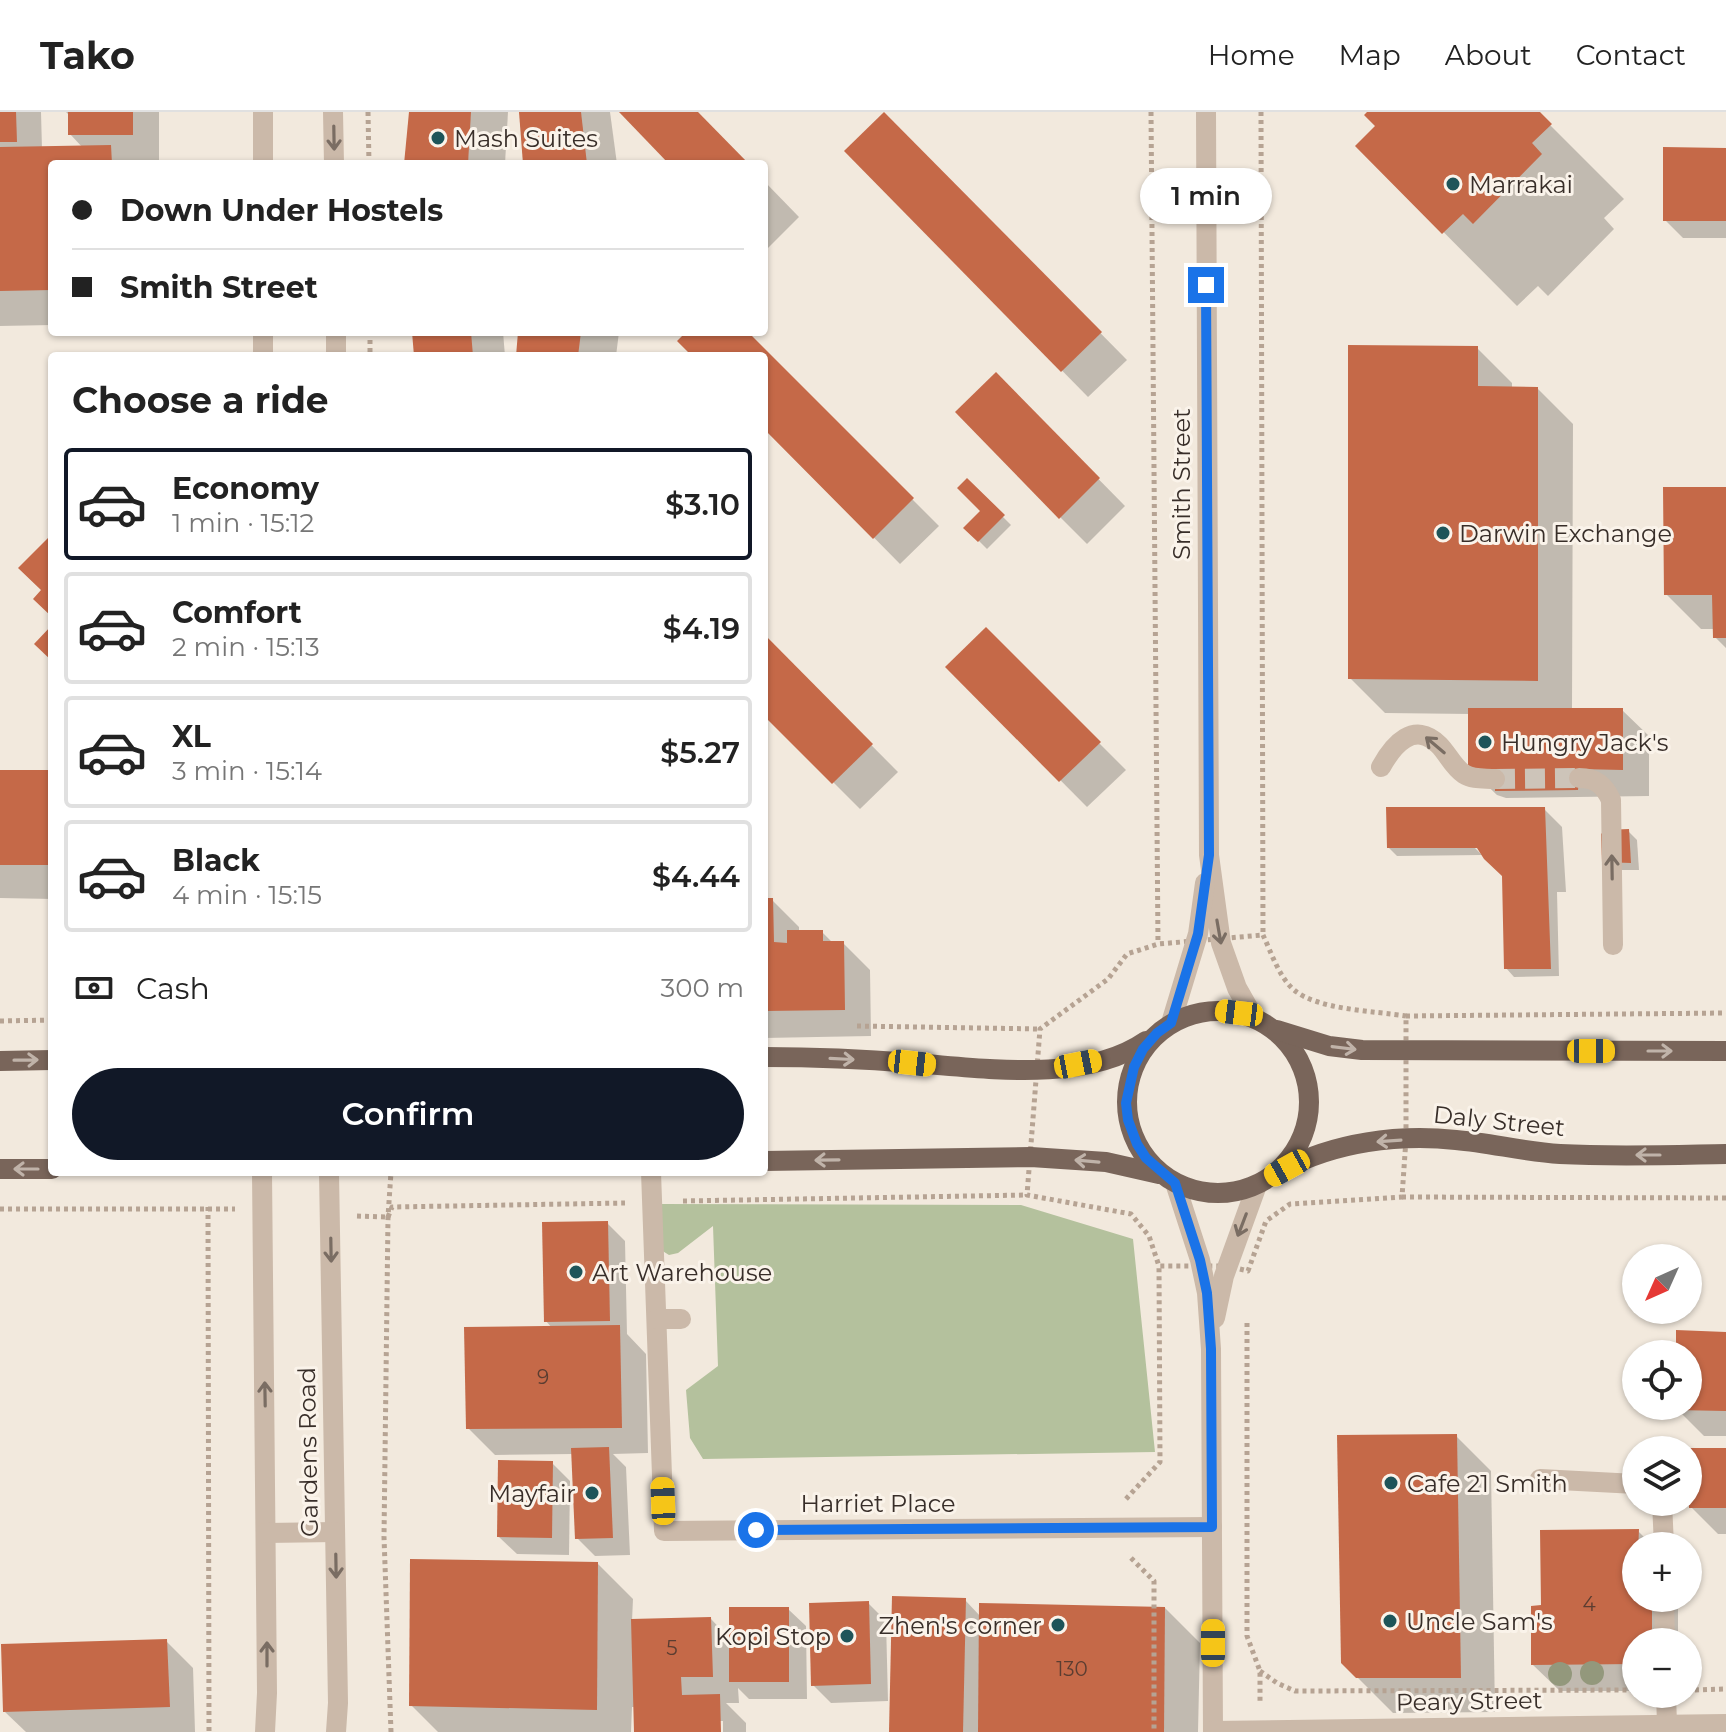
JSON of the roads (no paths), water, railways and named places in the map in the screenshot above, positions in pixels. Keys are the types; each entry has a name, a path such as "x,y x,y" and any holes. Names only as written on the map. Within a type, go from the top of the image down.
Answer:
{"main road":[{"path":"768,1057 912,1063 1006,1071 1096,1061 1133,1050 1164,1028 1203,1012 1239,1013 1329,1046 1362,1050 1726,1051"},
{"path":"768,1161 1031,1157 1106,1162 1207,1193 1239,1191 1265,1181 1288,1162 1305,1132 1309,1118 1309,1092 1297,1055 1284,1039 1261,1022"},
{"path":"1164,1028 1143,1049 1134,1067 1126,1103 1128,1120 1137,1144 1146,1158 1169,1179"},
{"path":"0,1061 48,1060"},
{"name":"Daly Street","path":"1265,1181 1322,1152 1353,1144 1417,1138 1556,1154 1726,1154"},
{"path":"0,1169 48,1169"}],"street":[{"path":"263,112 263,160"},
{"path":"333,112 334,160"},
{"name":"Smith Street","path":"1206,112 1209,855 1221,943 1237,988 1261,1022"},
{"path":"1381,767 1396,745 1405,737 1416,735 1428,737 1439,744 1465,775 1495,779"},
{"path":"1579,778 1597,781 1611,800 1613,945"},
{"name":"Smith Street","path":"1164,1028 1198,934 1209,855"},
{"name":"Gardens Road","path":"262,1176 265,1732"},
{"name":"Gardens Road","path":"329,1176 336,1732"},
{"name":"Harriet Place","path":"651,1176 664,1531 1212,1527"},
{"path":"1169,1179 1200,1260 1207,1293 1211,1349 1213,1732"},
{"path":"1211,1349 1224,1276 1265,1181"},
{"path":"657,1319 681,1319"},
{"path":"1540,1479 1622,1483"},
{"path":"266,1533 335,1532"},
{"path":"1666,1708 1667,1724"},
{"name":"Peary Street","path":"1213,1732 1582,1729 1726,1724"}],"tunnel":[{"path":"1495,779 1579,778"}],"place":[{"name":"Mash Suites","path":"438,138"},
{"name":"Marrakai","path":"1453,184"},
{"name":"Darwin Exchange","path":"1443,533"},
{"name":"Hungry Jack's","path":"1485,742"},
{"name":"Art Warehouse","path":"576,1272"},
{"name":"Cafe 21 Smith","path":"1391,1483"},
{"name":"Mayfair","path":"592,1493"},
{"name":"Uncle Sam's","path":"1390,1621"},
{"name":"Zhen's corner","path":"1058,1625"},
{"name":"Kopi Stop","path":"847,1636"}]}
